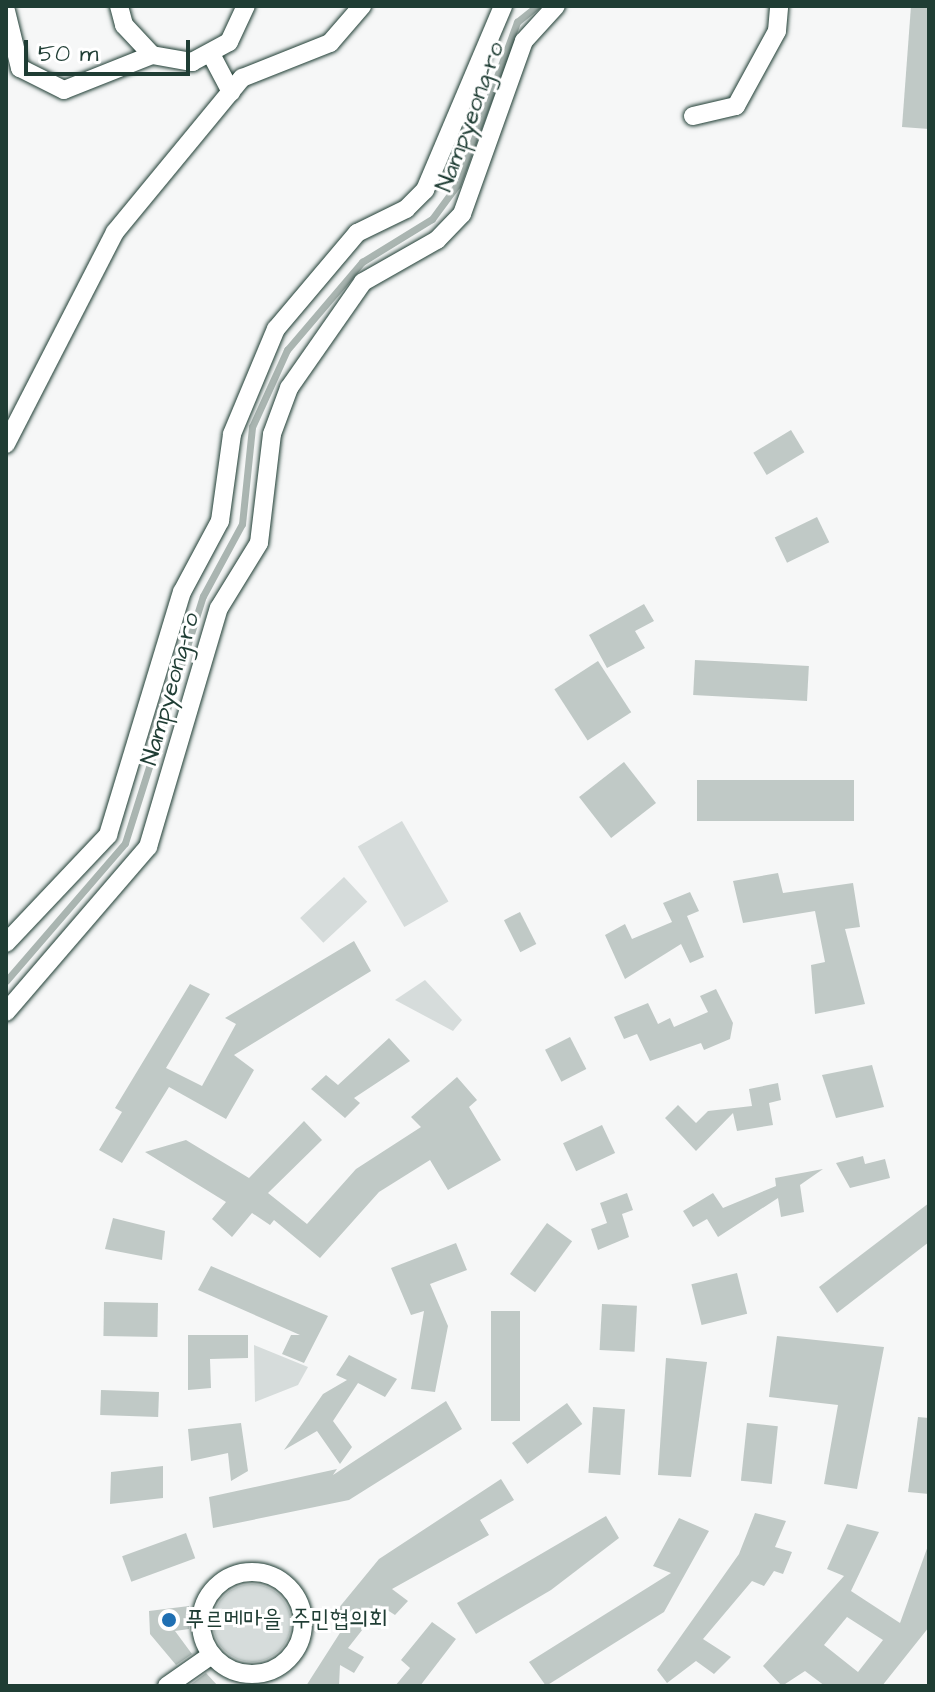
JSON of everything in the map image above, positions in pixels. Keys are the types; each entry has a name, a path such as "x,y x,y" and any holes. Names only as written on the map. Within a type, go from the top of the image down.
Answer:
{"street":[{"path":"119,6 124,25 152,55 172,62 212,56 229,42 246,6"},
{"path":"6,444 108,240 242,78 330,43 362,6"},
{"name":"Nampyeong-ro","path":"6,943 108,835 182,592 220,521 232,434 276,329 357,233 406,209 425,190 503,6"},
{"name":"Nampyeong-ro","path":"6,1012 148,847 219,608 259,543 272,434 289,388 363,282 437,240 462,214 524,41 556,6"},
{"path":"693,116 736,106 777,31 779,6"},
{"path":"6,11 20,68 64,90 152,55"},
{"path":"212,56 231,92"},
{"path":"266,1573 295,1594 303,1636 280,1667 245,1673 210,1656 202,1615 227,1576 266,1573"},
{"path":"167,1686 210,1656"}],"shaded area":[{"path":"402,821 448,902 404,927 358,846"},
{"path":"344,877 367,902 323,943 300,918"},
{"path":"425,980 462,1020 453,1031 395,1000"},
{"path":"254,1345 308,1367 298,1385 255,1402"},
{"path":"244,1584 260,1584 274,1590 285,1601 291,1623 285,1645 274,1656 260,1662 244,1662 230,1656 219,1645 213,1631 213,1615 219,1601 230,1590"}],"building":[{"path":"911,6 929,6 929,129 902,127"},
{"path":"791,430 804,452 767,475 753,453"},
{"path":"817,517 829,542 787,563 775,538"},
{"path":"644,604 654,621 635,631 645,648 607,668 589,635"},
{"path":"695,660 809,666 807,701 693,695"},
{"path":"598,661 631,712 588,740 554,689"},
{"path":"624,762 656,803 611,838 579,797"},
{"path":"697,780 854,780 854,821 697,821"},
{"path":"778,873 783,893 853,883 860,927 845,929 865,1004 815,1014 811,965 825,962 815,911 743,923 733,881"},
{"path":"690,892 699,911 687,916 704,957 690,963 681,944 625,979 605,935 625,924 632,939 672,922 663,903"},
{"path":"520,912 536,944 520,952 504,920"},
{"path":"354,941 371,971 234,1055 254,1070 226,1119 169,1087 122,1163 99,1150 122,1112 115,1108 190,984 210,994 166,1068 202,1086 236,1024 225,1018"},
{"path":"716,989 733,1023 730,1039 704,1050 701,1043 650,1061 637,1034 624,1039 614,1017 648,1003 658,1024 670,1018 674,1027 708,1012 700,996"},
{"path":"570,1037 586,1069 561,1082 545,1050"},
{"path":"389,1038 410,1061 354,1098 360,1103 345,1118 311,1089 326,1075 338,1085"},
{"path":"872,1065 884,1107 836,1118 822,1075"},
{"path":"457,1077 477,1100 469,1107 501,1160 448,1190 430,1160 379,1192 320,1258 274,1220 270,1225 252,1213 232,1237 212,1219 226,1202 145,1152 186,1140 249,1178 304,1121 322,1140 268,1193 307,1224 356,1169 421,1127 411,1117"},
{"path":"778,1083 781,1100 769,1103 773,1125 737,1131 733,1113 696,1151 665,1118 678,1105 696,1123 708,1111 752,1106 749,1089"},
{"path":"602,1125 615,1153 576,1171 563,1143"},
{"path":"863,1156 865,1164 885,1159 890,1178 850,1188 836,1163"},
{"path":"823,1169 800,1185 804,1212 781,1217 778,1198 718,1237 707,1219 693,1227 683,1211 713,1193 723,1208 776,1186 775,1178"},
{"path":"627,1193 633,1210 622,1214 629,1237 598,1250 591,1229 607,1223 600,1203"},
{"path":"929,1203 929,1242 837,1313 819,1287"},
{"path":"113,1218 165,1231 162,1260 105,1249"},
{"path":"547,1223 572,1241 535,1292 510,1274"},
{"path":"456,1243 467,1270 430,1284 448,1326 435,1392 411,1389 424,1311 411,1315 391,1268"},
{"path":"211,1266 328,1316 304,1363 282,1354 291,1335 300,1335 198,1290"},
{"path":"737,1273 747,1314 702,1325 691,1284"},
{"path":"104,1302 158,1303 157,1337 103,1336"},
{"path":"602,1304 637,1306 635,1352 600,1350"},
{"path":"491,1311 520,1311 520,1421 491,1421"},
{"path":"188,1335 248,1335 248,1358 210,1359 211,1388 188,1390"},
{"path":"777,1336 884,1347 857,1489 824,1484 838,1405 769,1397"},
{"path":"349,1355 397,1379 385,1397 358,1383 333,1421 352,1447 340,1464 317,1431 284,1450 323,1394 347,1380 336,1375"},
{"path":"666,1358 707,1362 691,1477 658,1475"},
{"path":"101,1390 159,1392 158,1417 100,1415"},
{"path":"446,1401 462,1429 349,1500 213,1528 209,1497 337,1469 333,1475"},
{"path":"567,1403 582,1424 527,1464 512,1443"},
{"path":"593,1407 625,1409 620,1475 588,1473"},
{"path":"918,1417 929,1418 929,1494 908,1492"},
{"path":"241,1423 248,1471 231,1481 228,1453 191,1461 188,1429"},
{"path":"747,1423 778,1426 772,1484 741,1481"},
{"path":"163,1466 163,1498 110,1504 111,1472"},
{"path":"501,1479 514,1500 480,1520 489,1535 392,1589 408,1601 395,1615 381,1606 348,1648 364,1657 354,1673 340,1665 339,1686 306,1686 345,1625 333,1615 379,1559"},
{"path":"755,1513 786,1521 775,1547 792,1552 783,1574 774,1571 764,1586 752,1581 703,1639 731,1657 714,1674 696,1661 667,1683 657,1670 739,1554"},
{"path":"606,1516 619,1538 551,1590 476,1634 457,1603"},
{"path":"679,1518 709,1531 664,1612 546,1686 529,1662 671,1573 653,1566"},
{"path":"847,1524 879,1532 851,1591 900,1623 929,1543 929,1627 882,1686 825,1686 805,1671 782,1686 763,1666 844,1576 827,1569","holes":["847,1617 883,1640 858,1672 824,1645"]},
{"path":"186,1533 195,1558 131,1582 122,1556"},
{"path":"189,1606 189,1629 175,1631 192,1654 176,1665 150,1634 149,1611"},
{"path":"432,1622 456,1639 420,1686 395,1686 410,1668 401,1660"},
{"path":"206,1673 218,1686 190,1686 190,1685"}],"waterway":[{"path":"6,981 125,843 203,596 242,524 252,427 287,350 362,262 432,219 457,185 517,22 537,6"}],"place":[{"name":"푸르메마을 주민협의회","path":"169,1620"}]}
